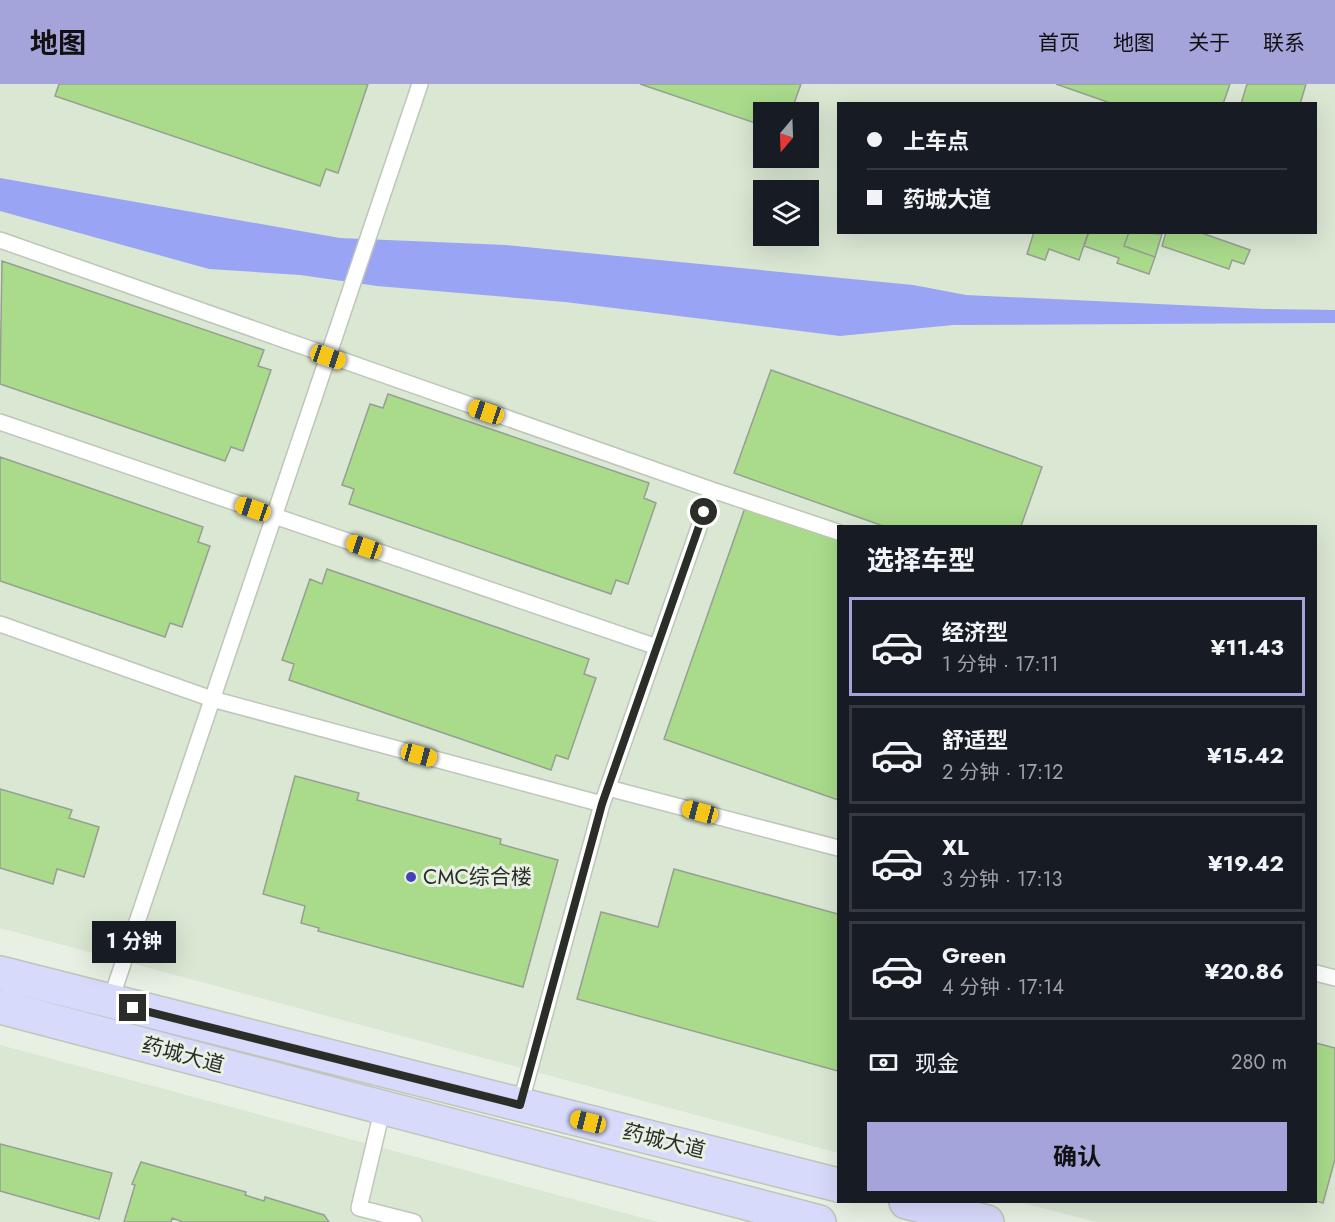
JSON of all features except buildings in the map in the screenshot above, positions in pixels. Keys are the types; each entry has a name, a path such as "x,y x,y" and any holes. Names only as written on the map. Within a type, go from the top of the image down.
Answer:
{"main road":[{"name":"药城大道","path":"0,973 837,1185"},
{"name":"药城大道","path":"0,1007 819,1222"},
{"path":"910,1203 987,1222"}],"lane":[{"path":"110,1002 420,84"},
{"path":"0,240 328,357 837,532"},
{"path":"0,422 657,647"},
{"path":"520,1105 602,804 712,490"},
{"path":"0,624 212,699 602,804"},
{"path":"608,788 837,848"},
{"path":"1317,973 1335,978"},
{"path":"384,1107 358,1215 414,1222"}],"shaded area":[{"path":"0,84 1335,84 1335,1222 1096,1222 1023,1203 1317,1203 1317,525 837,525 837,1153 0,928"},
{"path":"0,1045 658,1222 0,1222"}],"water":[{"path":"0,178 340,238 506,245 913,285 966,295 1264,309 1335,310 1335,323 953,325 840,336 565,302 377,286 300,275 209,269 0,211"}],"place":[{"name":"CMC综合楼","path":"411,877"}],"route":[{"path":"133,1008 520,1105 602,804 704,512"}]}
